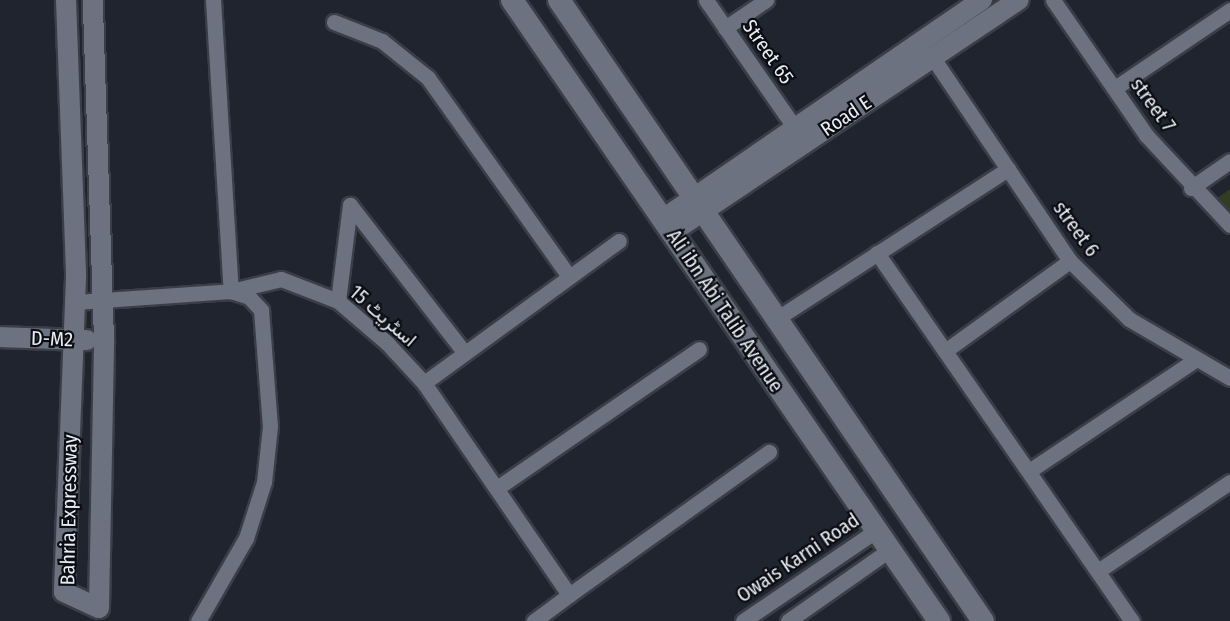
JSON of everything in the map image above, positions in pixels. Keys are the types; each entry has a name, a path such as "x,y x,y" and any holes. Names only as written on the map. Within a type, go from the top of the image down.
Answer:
{"main road":[{"name":"Ali ibn Abi Talib Avenue","path":"512,0 939,621"},
{"name":"Ali ibn Abi Talib Avenue","path":"559,0 779,317 983,621"}],"street":[{"name":"Bahria Expressway","path":"66,0 75,302 64,592 99,608 104,340 93,0"},
{"path":"198,621 257,512 270,426 266,326 249,297 231,291 213,0"},
{"name":"Street 65","path":"706,0 795,128"},
{"path":"725,28 766,0"},
{"name":"Road E","path":"699,204 795,128 982,0"},
{"name":"Road E","path":"667,225 933,58 1019,0"},
{"name":"street 7","path":"1053,0 1115,88 1191,188 1230,225"},
{"path":"1115,88 1230,10"},
{"path":"334,22 382,41 428,78 568,275"},
{"name":"street 6","path":"933,58 1070,261 1129,319 1230,378"},
{"path":"1191,188 1230,161"},
{"path":"779,317 1008,169"},
{"path":"338,301 350,204 465,352"},
{"path":"424,383 568,275 619,241"},
{"path":"877,253 1132,621"},
{"path":"945,351 1070,261"},
{"name":"اسٹریٹ 15","path":"75,302 103,302 231,291 281,279 338,301 424,383 569,595"},
{"name":"D-M2","path":"0,337 104,340"},
{"path":"496,488 699,349"},
{"path":"1029,471 1196,359"},
{"path":"534,621 770,452"},
{"path":"1098,572 1230,482"},
{"name":"Owais Karni Road","path":"743,621 878,530"},
{"path":"788,621 891,549"}],"green space":[{"path":"1230,189 1230,214 1213,201"}]}
